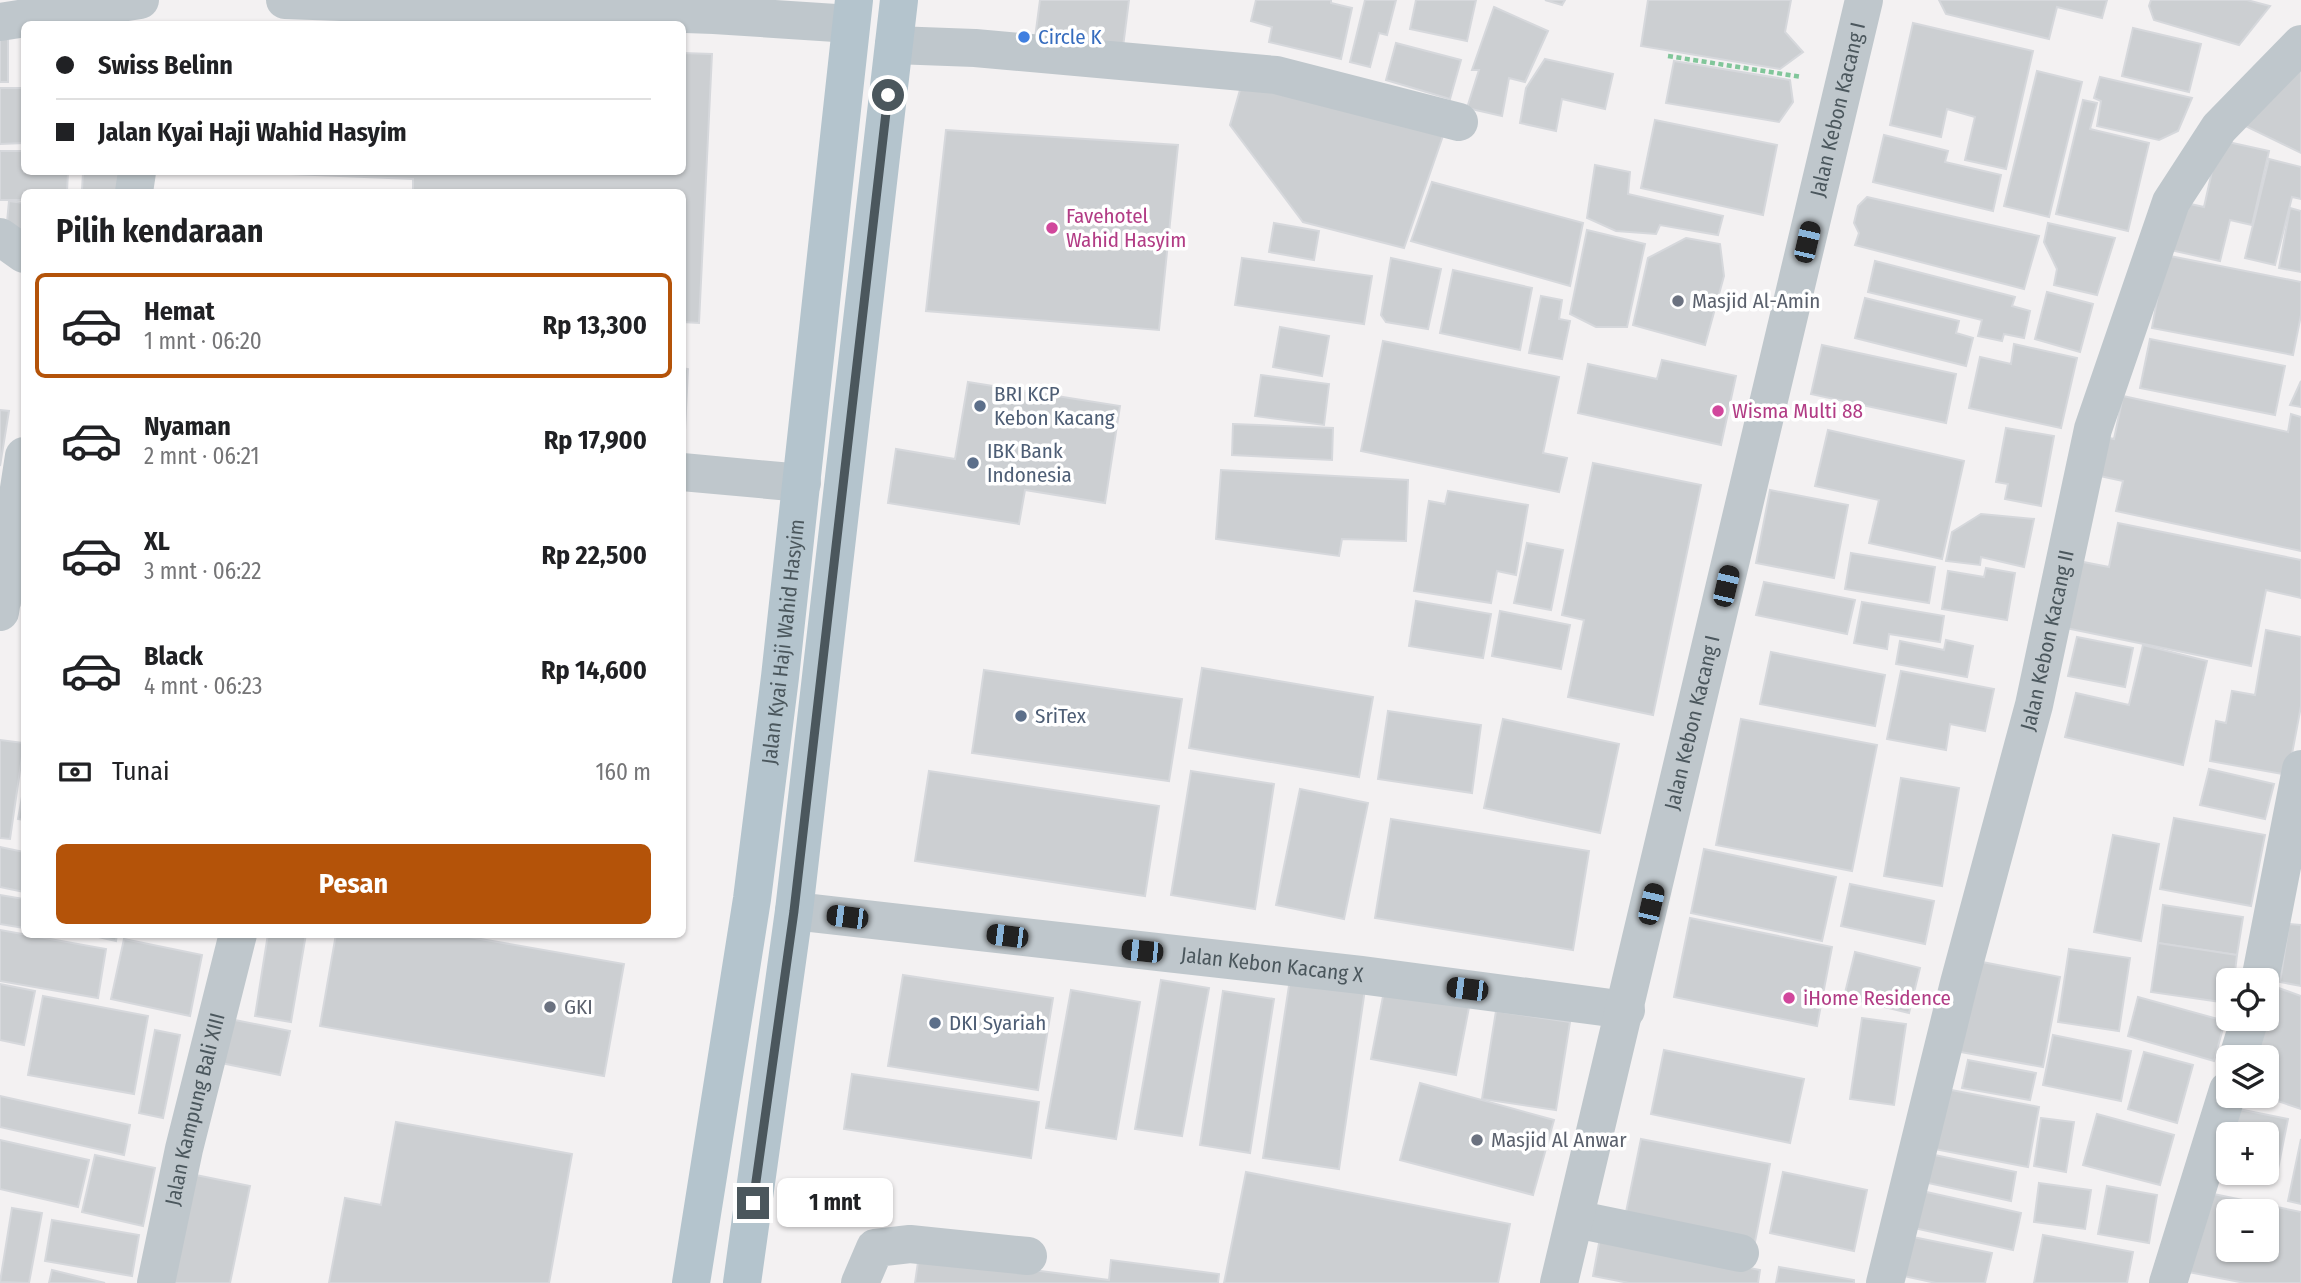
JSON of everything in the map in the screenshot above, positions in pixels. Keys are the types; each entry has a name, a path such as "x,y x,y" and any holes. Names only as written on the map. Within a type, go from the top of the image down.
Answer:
{"main road":[{"name":"Jalan Kyai Haji Wahid Hasyim","path":"742,1283 794,911 899,0"},
{"name":"Jalan Kyai Haji Wahid Hasyim","path":"691,1283 752,900 802,483 853,12"}],"street":[{"path":"0,22 141,0 141,21"},
{"path":"285,0 714,15 853,12"},
{"name":"Jalan Kebon Kacang I","path":"1559,1283 1864,0"},
{"name":"Jalan Kebon Kacang II","path":"1885,1283 1959,983 2034,705 2093,429 2171,202 2219,128 2301,44"},
{"path":"894,45 975,48 1276,75 1460,122"},
{"path":"0,237 21,252"},
{"path":"686,472 802,483"},
{"path":"0,612 21,484"},
{"path":"2262,968 2301,769"},
{"name":"Jalan Kebon Kacang X","path":"794,911 1361,975 1626,1010"},
{"name":"Jalan Kampung Bali XIII","path":"156,1283 184,1149 237,938"},
{"path":"2168,1283 2222,1108"},
{"path":"1575,1219 1740,1253"},
{"path":"860,1283 875,1248 910,1244 1028,1256"}],"path":[{"path":"1668,56 1844,83"}],"building":[{"path":"1040,0 1129,0 1123,47 1035,38"},
{"path":"1256,0 1331,0 1331,3 1352,8 1341,59 1269,42 1272,27 1251,21"},
{"path":"1365,0 1396,0 1387,35 1379,33 1370,67 1350,62"},
{"path":"1416,0 1476,0 1467,41 1410,29"},
{"path":"1545,0 1565,0 1562,5"},
{"path":"1648,0 1791,0 1785,32 1803,52 1780,69 1641,46"},
{"path":"1939,0 2107,0 2102,18 2057,7 2049,39 1946,14"},
{"path":"2151,0 2247,0 2270,6 2239,45 2154,20 2149,6"},
{"path":"1494,7 1548,31 1525,82 1509,78 1502,116 1467,108 1479,70 1472,70"},
{"path":"1913,23 2033,51 2006,169 1965,160 1975,117 1947,109 1941,137 1890,125"},
{"path":"2133,28 2201,44 2189,92 2122,76"},
{"path":"0,29 8,29 8,82 0,82"},
{"path":"1396,43 1461,60 1450,99 1386,80"},
{"path":"2301,51 2301,153 2233,120"},
{"path":"686,53 712,54 699,323 686,322 686,189 413,189 413,179 316,175 686,175"},
{"path":"1545,59 1613,74 1605,109 1562,99 1556,131 1520,123 1526,88"},
{"path":"1674,61 1790,80 1793,102 1779,122 1666,103"},
{"path":"2037,71 2082,82 2049,217 2004,206"},
{"path":"1244,76 1445,130 1404,248 1303,222 1230,125"},
{"path":"2100,77 2192,98 2178,131 2159,140 2097,126 2101,101 2094,98"},
{"path":"0,88 21,88 21,143 0,144"},
{"path":"2083,100 2097,103 2090,129 2149,143 2128,231 2056,214"},
{"path":"1655,120 1777,145 1763,215 1641,188"},
{"name":"Favehotel Wahid Hasyim","path":"946,130 1178,145 1159,330 926,311"},
{"path":"1884,135 1948,151 1945,162 2001,175 1993,211 1873,182"},
{"path":"2219,140 2269,151 2252,225 2230,220 2220,261 2166,249 2177,201 2204,207"},
{"path":"0,151 21,151 21,175 68,175 67,189 21,189 21,200 0,200"},
{"path":"2269,159 2301,167 2301,199 2292,197 2275,265 2245,258"},
{"path":"1595,165 1630,172 1628,194 1723,216 1718,235 1660,225 1656,234 1616,231 1587,218"},
{"path":"83,175 119,175 118,189 82,189"},
{"path":"1432,182 1583,223 1570,286 1411,241"},
{"path":"1867,197 2039,236 2024,289 1855,245 1859,233 1854,223 1858,206"},
{"path":"9,201 21,203 21,235 6,233"},
{"path":"2290,208 2301,211 2301,272 2279,268"},
{"path":"1274,223 1319,231 1314,260 1269,252"},
{"path":"2048,223 2115,238 2097,295 2054,285 2057,269 2044,242"},
{"path":"1587,230 1645,244 1627,327 1596,327 1570,314"},
{"name":"Masjid Al-Amin","path":"1686,238 1720,244 1724,276 1705,345 1633,325 1648,258"},
{"path":"2165,255 2301,282 2301,315 2293,355 2152,328"},
{"path":"1242,258 1372,276 1364,324 1235,305"},
{"path":"1391,258 1441,269 1428,329 1386,322 1381,315"},
{"path":"1875,261 2015,297 2012,306 2030,311 2024,338 2004,334 2002,341 1978,336 1982,320 1868,292"},
{"path":"1453,270 1532,288 1520,350 1440,333"},
{"path":"2047,292 2093,304 2080,352 2035,339"},
{"path":"1541,296 1562,300 1559,319 1570,321 1562,359 1529,353"},
{"path":"1865,298 1959,321 1956,333 1973,338 1966,366 1855,338"},
{"path":"1280,327 1329,336 1322,376 1273,367"},
{"path":"2150,339 2285,366 2275,415 2140,388"},
{"path":"1383,341 1559,377 1543,453 1567,458 1559,492 1361,451"},
{"path":"2014,344 2077,358 2061,428 1969,408 1980,357 2011,364"},
{"path":"1822,345 1956,374 1946,423 1811,394"},
{"path":"1662,360 1736,376 1721,445 1578,413 1588,364 1657,379"},
{"path":"686,369 688,369 686,410"},
{"path":"1261,375 1329,384 1324,425 1255,416"},
{"path":"2301,381 2301,407 2290,405"},
{"path":"968,382 1120,406 1105,503 1025,490 1019,524 888,503 896,449 955,459"},
{"path":"2123,396 2288,432 2291,414 2301,417 2301,551 2116,511 2123,481 2086,473 2095,435 2114,439"},
{"path":"0,410 9,411 0,466"},
{"path":"1233,424 1333,428 1332,460 1232,455"},
{"path":"2006,428 2054,436 2041,506 2005,499 2008,484 1996,482"},
{"path":"1828,430 1964,461 1942,559 1869,543 1879,500 1815,486"},
{"path":"1593,463 1701,485 1653,715 1568,697 1584,620 1562,615"},
{"path":"1221,470 1408,480 1406,541 1342,539 1339,556 1216,539"},
{"path":"1770,490 1848,505 1834,578 1756,563"},
{"path":"1448,491 1528,505 1516,575 1497,571 1491,603 1414,591 1429,501 1445,504"},
{"path":"1981,514 2034,519 2024,567 1981,557 1980,565 1946,561 1952,532"},
{"path":"2118,523 2301,560 2301,598 2266,590 2251,666 2056,626 2078,561 2109,567"},
{"path":"1527,543 1563,550 1551,610 1514,603"},
{"path":"1851,553 1935,567 1929,603 1845,589"},
{"path":"1986,568 2015,573 2007,620 1942,609 1948,571 1984,577"},
{"path":"1764,582 1855,600 1847,634 1756,615"},
{"path":"21,583 21,606 13,602"},
{"path":"1416,601 1491,614 1483,658 1409,646"},
{"path":"1862,602 1944,616 1940,642 1889,634 1887,649 1854,643"},
{"path":"1500,611 1570,625 1561,669 1492,656"},
{"path":"2266,630 2301,637 2301,706 2288,775 2210,761 2216,721 2226,723 2232,691 2255,695"},
{"path":"2077,637 2133,648 2125,687 2068,676"},
{"path":"1946,640 1973,646 1967,677 1896,664 1900,641 1944,650"},
{"path":"2143,645 2207,661 2183,765 2065,737 2076,693 2129,705"},
{"path":"1771,652 1885,675 1875,726 1760,704"},
{"path":"1202,668 1373,697 1359,777 1189,748"},
{"path":"984,670 1182,699 1169,781 972,753"},
{"path":"1901,671 1994,689 1985,731 1950,724 1946,750 1887,739"},
{"path":"1388,711 1481,725 1472,793 1378,779"},
{"path":"1503,719 1619,744 1600,833 1484,808"},
{"path":"1741,719 1877,745 1852,871 1716,845"},
{"path":"0,740 21,743 21,764 10,839 0,838"},
{"path":"2209,769 2274,784 2265,819 2200,805"},
{"path":"929,771 1159,806 1145,896 915,861"},
{"path":"1191,771 1274,784 1255,909 1171,895"},
{"path":"1901,778 1959,788 1942,886 1884,876"},
{"path":"1300,789 1368,803 1344,919 1276,905"},
{"path":"2174,818 2265,835 2251,906 2160,889"},
{"path":"1391,819 1589,851 1573,950 1375,918"},
{"path":"2113,835 2159,844 2141,941 2094,932"},
{"path":"0,847 21,851 21,891 0,887"},
{"path":"1704,849 1836,877 1822,941 1691,913"},
{"path":"1850,884 1934,901 1925,944 1841,926"},
{"path":"0,895 21,898 21,928 0,924"},
{"path":"2163,905 2243,917 2237,955 2158,943"},
{"path":"1690,918 1832,947 1817,1026 1674,997"},
{"path":"2289,924 2301,925 2301,986 2280,982"},
{"path":"0,930 21,934 21,938 45,938 106,949 98,998 0,981"},
{"path":"267,938 305,938 291,1022 255,1016"},
{"path":"335,938 475,938 624,964 604,1076 320,1026"},
{"path":"124,939 202,955 190,1016 111,999"},
{"path":"2158,943 2237,955 2235,968 2216,968 2216,1001 2151,992"},
{"path":"2069,949 2130,958 2119,1031 2058,1022"},
{"path":"1855,952 1920,968 1909,1013 1844,997"},
{"path":"1972,960 2060,977 2043,1067 1955,1051"},
{"path":"903,975 1053,998 1038,1090 888,1066"},
{"path":"1290,979 1365,989 1339,1169 1263,1158"},
{"path":"1161,980 1209,988 1182,1136 1135,1129"},
{"path":"0,984 35,991 24,1045 0,1040"},
{"path":"1385,986 1470,1002 1456,1075 1371,1059"},
{"path":"2279,988 2301,996 2301,1109 2279,1101 2279,1045 2254,1045 2260,1031 2279,1031"},
{"path":"1071,990 1140,1002 1116,1139 1046,1128"},
{"path":"1223,991 1274,999 1250,1153 1200,1145"},
{"path":"43,996 148,1016 134,1094 28,1075"},
{"path":"2138,997 2216,1019 2216,1031 2222,1031 2218,1045 2216,1045 2214,1061 2128,1036"},
{"path":"1496,1011 1570,1022 1556,1110 1482,1099"},
{"path":"1862,1018 1906,1024 1894,1105 1850,1099"},
{"path":"230,1019 290,1031 280,1075 221,1063"},
{"path":"155,1030 180,1035 163,1118 139,1113"},
{"path":"2053,1035 2131,1051 2121,1101 2043,1085"},
{"path":"1664,1050 1804,1079 1790,1143 1651,1114"},
{"path":"2144,1052 2193,1065 2177,1123 2128,1109"},
{"path":"1968,1060 2036,1073 2030,1100 1962,1088"},
{"path":"852,1074 1039,1102 1031,1158 844,1129"},
{"name":"Masjid Al Anwar","path":"1420,1083 1554,1120 1533,1195 1400,1160"},
{"path":"1936,1087 2039,1107 2028,1167 1924,1147"},
{"path":"0,1096 130,1125 124,1155 0,1127"},
{"path":"2224,1108 2288,1119 2279,1164 2279,1122 2221,1122"},
{"path":"2097,1114 2174,1135 2160,1185 2083,1165"},
{"path":"2041,1118 2074,1122 2066,1172 2034,1166"},
{"path":"396,1122 572,1154 549,1283 329,1283 345,1198 381,1205"},
{"path":"1641,1139 1770,1164 1754,1247 1624,1222"},
{"path":"2301,1139 2301,1204 2288,1201"},
{"path":"0,1140 89,1160 78,1207 0,1189"},
{"path":"1925,1153 2016,1172 2011,1201 1919,1181"},
{"path":"95,1155 155,1168 143,1226 82,1212"},
{"path":"1246,1172 1510,1224 1498,1283 1224,1283"},
{"path":"1783,1172 1867,1190 1854,1251 1770,1233"},
{"path":"186,1173 250,1186 230,1283 163,1283"},
{"path":"2039,1183 2091,1190 2085,1229 2034,1222"},
{"path":"2107,1186 2157,1195 2149,1243 2098,1234"},
{"path":"1913,1189 2021,1213 2013,1250 1905,1226"},
{"path":"2199,1191 2238,1199 2216,1199 2216,1262 2279,1262 2279,1207 2301,1212 2301,1283 2245,1283 2183,1271"},
{"path":"12,1208 42,1213 29,1283 0,1282"},
{"path":"52,1220 139,1235 132,1276 45,1261"},
{"path":"2043,1235 2133,1252 2127,1283 2034,1283"},
{"path":"1908,1236 1992,1253 1985,1283 1936,1283 1899,1275"},
{"path":"1600,1238 1760,1270 1758,1283 1629,1283 1593,1276"},
{"path":"919,1255 1109,1280 1111,1260 1219,1274 1218,1283 915,1283"},
{"path":"1779,1267 1854,1280 1854,1283 1776,1283"},
{"path":"52,1270 105,1283 49,1283"}],"place":[{"name":"Circle K","path":"1024,37"},
{"name":"Favehotel Wahid Hasyim","path":"1052,228"},
{"name":"Masjid Al-Amin","path":"1678,301"},
{"name":"BRI KCP Kebon Kacang","path":"980,406"},
{"name":"Wisma Multi 88","path":"1718,411"},
{"name":"IBK Bank Indonesia","path":"973,463"},
{"name":"SriTex","path":"1021,716"},
{"name":"iHome Residence","path":"1789,998"},
{"name":"GKI","path":"550,1007"},
{"name":"DKI Syariah","path":"935,1023"},
{"name":"Masjid Al Anwar","path":"1477,1140"}],"route":[{"path":"753,1203 794,911 888,95"}]}
